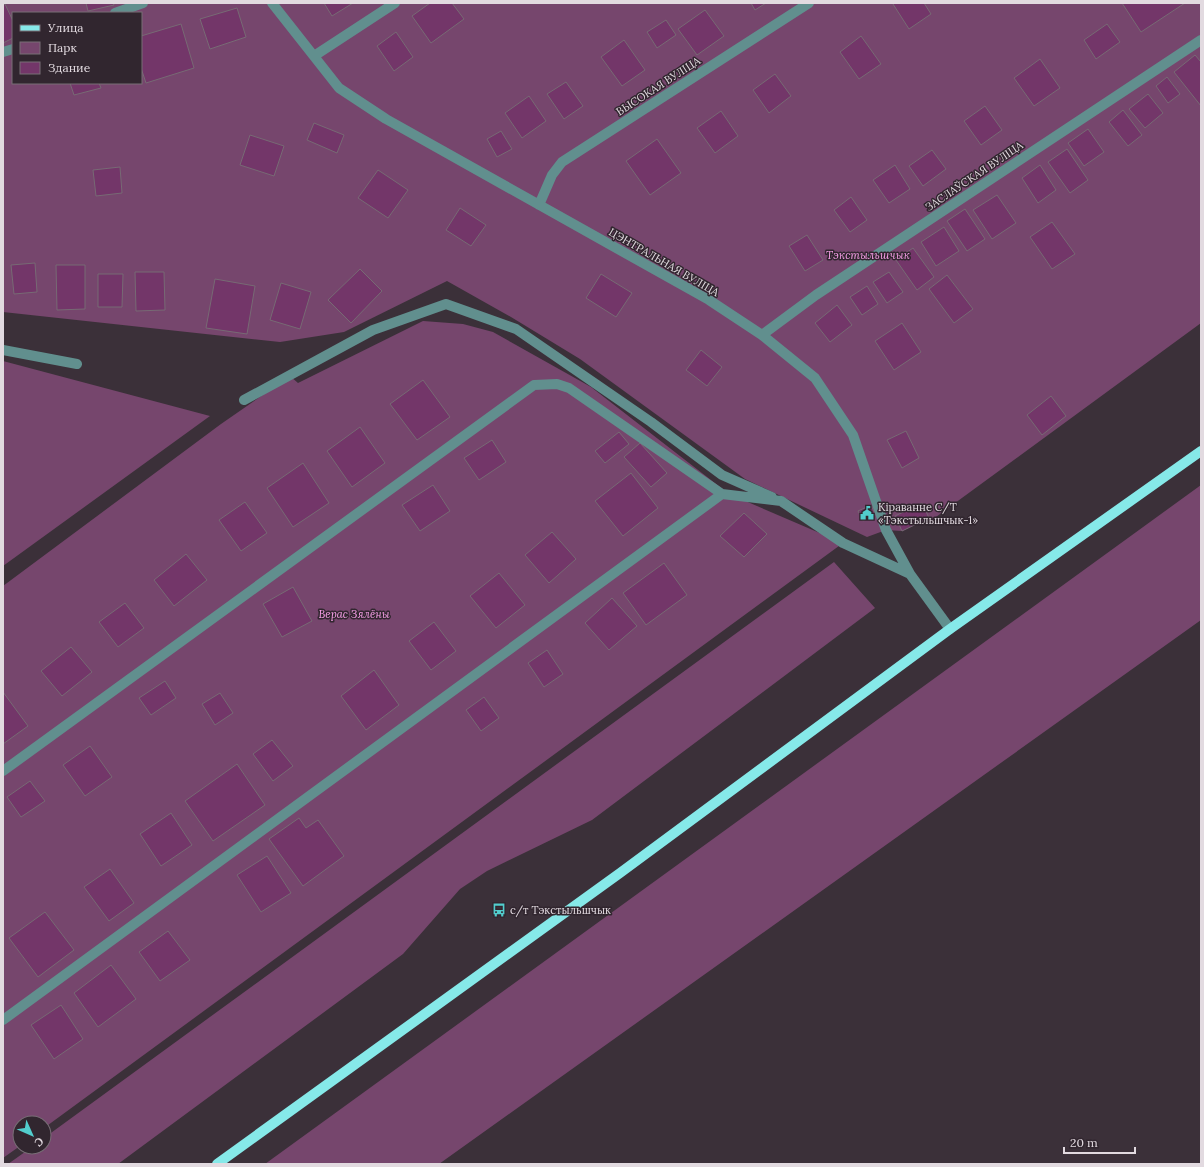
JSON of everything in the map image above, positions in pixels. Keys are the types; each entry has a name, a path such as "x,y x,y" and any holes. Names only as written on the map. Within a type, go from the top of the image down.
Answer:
{"main road":[{"path":"217,1164 620,873 950,629 1201,451"}],"street":[{"path":"118,12 143,3"},
{"name":"ЦЭНТРАЛЬНАЯ ВУЛІЦА","path":"272,3 339,88 386,119 709,300 762,335 815,378 853,435 886,530 910,574 950,629"},
{"path":"314,56 395,3"},
{"name":"ВЫСОКАЯ ВУЛІЦА","path":"539,205 552,175 562,162 808,3"},
{"name":"ЗАСЛАЎСКАЯ ВУЛІЦА","path":"762,335 816,296 1201,40"},
{"path":"244,400 373,330 446,304 516,329 651,422 722,475 781,501 843,543 910,574"},
{"path":"3,350 77,364"},
{"path":"3,771 534,385 557,384 568,388 722,494 781,501"},
{"path":"3,1020 722,494"}],"green space":[{"name":"Тэкстыльшчык","path":"3,3 1201,3 1201,323 925,525 921,521 902,531 886,530 867,537 745,479 580,359 511,317 447,281 344,332 280,342 3,312"},
{"name":"Верас Зялёны","path":"423,321 463,324 493,332 591,387 729,494 843,543 52,1122 52,1115 12,1115 12,1152 3,1158 3,586 221,424 290,376 298,383"},
{"path":"3,361 210,416 3,566"},
{"path":"1201,485 1201,620 439,1164 265,1164"},
{"path":"834,562 875,608 592,820 487,871 460,889 403,954 118,1164 8,1164 21,1155 52,1155 52,1132"}],"building":[{"path":"86,3 113,3 114,5 88,11"},
{"path":"324,3 353,3 332,16"},
{"path":"430,3 452,3 464,19 431,43 412,16"},
{"path":"751,3 766,3 755,10"},
{"path":"924,3 931,14 909,29 893,4"},
{"path":"1122,3 1185,3 1141,32"},
{"path":"5,4 12,19 12,38 3,43 3,5"},
{"path":"237,8 246,37 210,49 200,19"},
{"path":"705,10 724,36 697,55 678,29"},
{"path":"666,20 676,35 657,48 647,32"},
{"path":"181,24 194,68 146,83 142,71 142,36"},
{"path":"1107,24 1120,42 1096,59 1084,40"},
{"path":"396,32 413,57 394,71 377,46"},
{"path":"861,36 881,64 859,79 840,52"},
{"path":"624,40 645,70 622,86 601,57"},
{"path":"1195,55 1201,62 1201,106 1174,72"},
{"path":"1040,59 1060,88 1034,106 1014,78"},
{"path":"775,74 791,96 769,113 753,90"},
{"path":"1167,77 1180,94 1168,103 1156,86"},
{"path":"566,82 583,106 564,119 547,94"},
{"path":"70,84 99,84 101,88 74,95"},
{"path":"1148,94 1163,113 1145,128 1129,109"},
{"path":"529,96 546,121 522,138 505,113"},
{"path":"985,106 1002,130 981,145 964,121"},
{"path":"1123,110 1142,135 1128,146 1109,122"},
{"path":"721,111 738,136 715,153 697,128"},
{"path":"314,123 344,135 337,153 307,140"},
{"path":"1088,129 1104,152 1084,166 1068,143"},
{"path":"501,131 512,149 497,157 487,139"},
{"path":"250,135 284,146 274,176 240,165"},
{"path":"657,139 681,173 650,195 626,161"},
{"path":"1067,149 1088,180 1070,193 1048,162"},
{"path":"932,150 946,169 923,186 909,166"},
{"path":"895,165 910,189 889,203 873,180"},
{"path":"1040,165 1056,190 1038,203 1022,178"},
{"path":"120,167 122,193 96,196 93,170"},
{"path":"378,170 408,190 388,218 358,198"},
{"path":"997,195 1016,223 992,239 973,210"},
{"path":"851,197 867,220 850,232 834,210"},
{"path":"460,208 486,225 471,246 446,230"},
{"path":"965,209 985,239 967,251 947,221"},
{"path":"1052,222 1075,254 1052,269 1030,237"},
{"path":"944,227 959,251 936,266 921,242"},
{"path":"807,235 823,260 805,271 789,246"},
{"path":"913,248 934,277 917,290 896,260"},
{"path":"35,263 37,292 14,294 11,265"},
{"path":"56,265 85,265 85,309 57,310"},
{"path":"360,269 382,291 351,323 328,300"},
{"path":"135,272 164,272 165,310 136,311"},
{"path":"889,272 903,292 887,303 873,282"},
{"path":"98,274 123,274 122,307 98,307"},
{"path":"601,274 632,293 616,317 586,298"},
{"path":"947,275 973,309 954,323 929,289"},
{"path":"215,279 255,286 247,334 206,328"},
{"path":"281,283 311,292 300,329 270,320"},
{"path":"867,286 878,304 862,315 850,297"},
{"path":"837,305 852,325 830,342 815,323"},
{"path":"902,323 921,352 894,370 875,341"},
{"path":"701,350 722,367 707,386 686,370"},
{"path":"423,380 450,417 417,440 390,404"},
{"path":"1051,396 1066,416 1042,435 1027,415"},
{"path":"360,427 385,463 352,487 327,451"},
{"path":"906,431 919,458 902,468 887,440"},
{"path":"619,432 629,444 605,463 595,451"},
{"path":"492,440 506,462 479,480 464,458"},
{"path":"640,443 667,473 651,487 624,457"},
{"path":"303,463 329,503 293,527 267,488"},
{"path":"631,473 658,508 623,536 595,501"},
{"path":"433,485 450,511 420,531 402,505"},
{"path":"245,502 267,533 241,551 219,520"},
{"path":"922,503 929,518 902,531 895,516"},
{"name":"Кіраванне С/Т «Тэкстыльшчык-1»","path":"871,505 875,514 863,521 858,511"},
{"path":"744,513 767,534 744,557 720,536"},
{"path":"552,532 576,559 549,583 525,555"},
{"path":"186,554 207,580 174,606 154,580"},
{"path":"664,563 687,595 646,625 623,593"},
{"path":"499,573 525,605 496,628 470,596"},
{"path":"293,587 312,621 282,637 263,604"},
{"path":"612,598 637,626 609,650 585,623"},
{"path":"125,603 144,628 118,647 99,622"},
{"path":"434,622 456,651 431,670 409,641"},
{"path":"71,647 92,672 62,696 41,671"},
{"path":"547,650 563,674 544,687 528,663"},
{"path":"374,670 399,705 366,730 341,696"},
{"path":"165,681 176,698 151,715 139,698"},
{"path":"3,692 28,726 3,744"},
{"path":"220,693 233,713 215,725 202,704"},
{"path":"484,697 499,718 481,731 466,710"},
{"path":"272,740 293,766 273,781 253,754"},
{"path":"90,746 112,777 85,796 63,765"},
{"path":"237,764 265,805 213,841 185,801"},
{"path":"30,781 45,801 21,817 7,797"},
{"path":"171,813 192,845 161,866 140,834"},
{"path":"299,818 306,828 318,820 344,856 303,886 269,839"},
{"path":"267,856 291,893 261,912 237,875"},
{"path":"110,869 134,903 109,921 84,887"},
{"path":"45,912 74,950 38,977 9,938"},
{"path":"168,931 190,960 160,981 139,952"},
{"path":"111,965 136,999 98,1027 74,993"},
{"path":"61,1005 83,1039 54,1059 31,1025"}],"place":[{"name":"Кіраванне С/Т «Тэкстыльшчык-1»","path":"867,513"},
{"name":"с/т Тэкстыльшчык","path":"499,910"}]}
